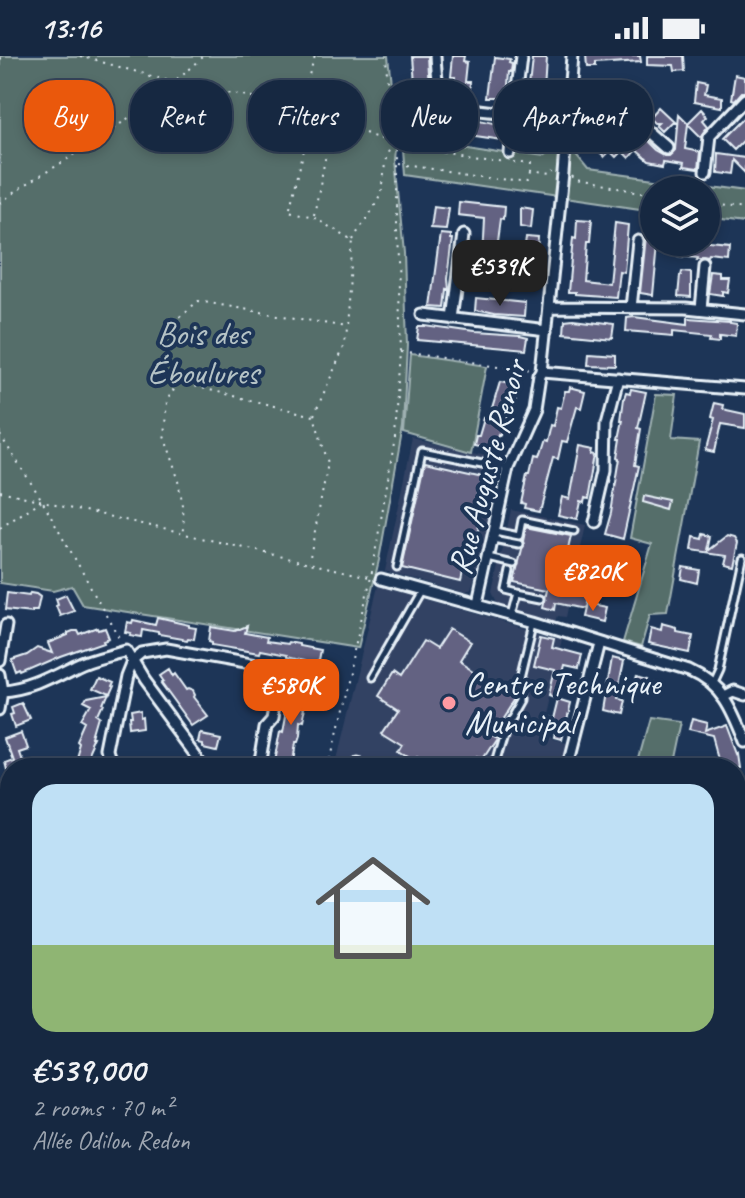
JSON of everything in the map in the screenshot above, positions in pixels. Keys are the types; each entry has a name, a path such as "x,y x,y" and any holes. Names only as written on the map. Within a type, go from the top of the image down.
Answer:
{"street":[{"path":"435,56 439,88 445,100 458,107 494,112"},
{"path":"518,80 521,56"},
{"name":"Rue Auguste Renoir","path":"571,80 572,56"},
{"path":"704,174 709,137 745,99"},
{"path":"653,134 669,148"},
{"name":"Rue Auguste Renoir","path":"478,605 508,468 534,410 542,372 565,152"},
{"path":"453,319 464,234"},
{"path":"631,308 638,241"},
{"path":"701,309 705,267"},
{"path":"550,307 701,309 745,314"},
{"path":"424,315 547,330"},
{"path":"542,372 745,389"},
{"path":"592,516 606,470 607,420 618,378"},
{"path":"376,578 478,605 682,667 712,683 723,696 745,742"},
{"path":"0,661 6,625"},
{"path":"570,758 599,643"},
{"path":"111,758 126,676 132,661 142,653 166,649 295,672"},
{"path":"3,692 14,692 62,675 77,665 126,650 144,680 202,758"},
{"path":"262,758 267,724 274,716 281,670"},
{"path":"0,675 3,692 0,709"},
{"path":"723,696 733,691 745,695"}],"lane":[{"path":"397,567 422,451 508,468"},
{"path":"493,534 519,536 522,520 574,531"},
{"path":"493,534 519,544"},
{"path":"488,558 514,564"},
{"path":"712,683 718,670 742,558"},
{"path":"510,571 506,590 543,598"},
{"path":"370,678 420,590"},
{"path":"512,616 518,593"},
{"path":"495,758 503,730 521,698 521,677 535,622"}],"path":[{"path":"0,59 6,56"},
{"path":"80,56 166,80"},
{"path":"308,80 315,56"},
{"path":"386,56 387,80"},
{"path":"175,80 202,57"},
{"path":"149,75 151,80"},
{"path":"0,203 130,116"},
{"path":"303,152 289,211 313,217 353,241"},
{"path":"313,217 327,152"},
{"path":"309,562 328,463 314,416 345,345 353,241 382,190 388,152"},
{"path":"330,758 376,578 395,438 401,352 397,152"},
{"path":"398,164 527,183 530,165 445,152"},
{"path":"529,174 547,177 551,173 570,174 575,181 640,192"},
{"path":"720,205 745,209"},
{"path":"314,416 178,382 163,361 167,328 198,301 346,327"},
{"path":"401,352 542,372"},
{"path":"178,382 165,403 162,435 178,481 184,535"},
{"path":"0,435 42,500 126,650"},
{"path":"0,491 376,578"},
{"path":"0,528 42,500"}],"shaded area":[{"path":"413,439 504,459 471,592 465,594 385,571"},
{"path":"511,510 585,525 565,617 558,616 556,621 498,604 493,594"},
{"path":"378,586 562,639 540,730 553,740 566,743 562,758 336,758"}],"green space":[{"name":"Bois des Éboulures","path":"0,56 388,56 391,80 381,80 381,152 396,152 404,253 407,345 403,427 379,560 358,648 83,605 72,586 53,591 0,583"},
{"path":"478,148 542,158 551,152 574,153 588,170 640,177 640,209 405,175 403,152 478,152"},
{"path":"720,188 745,191 745,223 720,220"},
{"path":"410,355 487,366 471,452 404,433"},
{"path":"656,394 677,395 671,440 699,442 668,614 650,615 641,647 623,642 652,544 630,538"},
{"path":"649,721 679,725 672,758 639,758"}],"building":[{"path":"410,56 427,56 429,80 412,80"},
{"path":"453,56 466,56 465,61 470,62 468,80 451,77"},
{"path":"532,56 546,56 545,80 529,80"},
{"path":"585,56 640,56 641,62 595,65 595,69 586,69"},
{"path":"647,56 683,56 684,71 674,72 673,66 647,65"},
{"path":"495,57 510,59 508,80 494,80 494,98 490,98"},
{"path":"735,75 745,77 745,92 734,100 731,99"},
{"path":"696,83 706,85 704,95 722,98 722,107 694,102"},
{"path":"661,108 677,123 665,132 659,126 662,123 657,123 653,117"},
{"path":"702,109 708,116 704,120 709,126 701,137 688,124 685,149 700,152 698,169 666,160 665,164 649,161 638,152 653,152 653,145 671,155 676,150 679,114 688,123"},
{"path":"745,116 745,138 733,150 722,139"},
{"path":"478,119 494,124 494,139 478,136"},
{"path":"716,154 745,158 745,173 732,160 730,174 715,172"},
{"path":"459,202 504,207 495,256 482,255 484,218 458,215"},
{"path":"433,206 449,208 446,230 430,229"},
{"path":"520,208 533,210 531,229 520,227"},
{"path":"577,220 591,221 583,280 609,283 615,223 628,225 624,272 619,271 616,297 568,292"},
{"path":"441,234 451,235 453,239 445,308 431,307"},
{"path":"526,238 539,239 534,287 521,286"},
{"path":"720,247 730,248 729,261 679,256 720,256"},
{"path":"644,256 657,256 653,295 640,293"},
{"path":"472,258 485,259 483,282 470,281"},
{"path":"682,272 691,273 691,297 678,296"},
{"path":"713,275 730,280 728,293 723,292 723,296 710,294"},
{"path":"476,298 525,303 524,317 475,311"},
{"path":"627,318 688,324 688,318 730,321 737,323 736,336 720,334 720,339 711,338 712,334 674,330 674,335 626,331"},
{"path":"565,320 614,324 612,338 564,333"},
{"path":"419,327 520,336 528,338 526,350 417,340"},
{"path":"589,352 615,354 615,365 588,364"},
{"path":"500,382 515,385 514,390 518,392 510,418 506,417 503,421 494,448 474,444 484,418 489,419"},
{"path":"570,387 585,391 581,408 577,407 567,442 562,441 558,459 553,458 539,511 524,508 525,504 521,503 533,459 537,460 550,425 553,426 557,407 561,408 565,391 569,391"},
{"path":"631,389 646,392 638,428 641,429 635,465 639,466 623,539 605,534 620,458 624,398"},
{"path":"714,403 723,405 722,409 745,414 745,428 720,424 714,452 705,450"},
{"path":"580,445 595,448 594,452 598,453 590,498 581,501 577,519 558,515 562,497 570,499"},
{"path":"425,462 483,475 475,510 482,512 474,548 468,546 460,582 402,568"},
{"path":"644,496 673,502 671,510 643,502"},
{"path":"526,527 571,536 559,590 585,597 583,609 556,603 555,610 545,607 549,589 514,582"},
{"path":"704,534 712,536 709,550 727,536 734,538 737,543 732,565 723,563 725,555 692,550 694,537 703,539"},
{"path":"615,553 630,556 624,591 608,587"},
{"path":"683,567 699,570 697,583 681,579"},
{"path":"7,593 36,594 40,597 37,611 5,610"},
{"path":"66,595 74,611 60,616 56,599"},
{"path":"584,604 605,608 602,622 581,617"},
{"path":"158,618 196,628 194,639 143,630 142,637 125,632 127,622 132,623 133,620 156,625"},
{"path":"247,626 245,633 267,637 266,641 288,642 320,650 317,665 303,665 304,661 260,650 259,653 212,645 209,641 211,627 235,631"},
{"path":"663,626 693,636 690,653 648,644 651,629 662,632"},
{"path":"105,628 109,638 104,642 17,674 12,660 37,648 52,653 48,643 73,631 78,631 80,635"},
{"name":"Centre Technique Municipal","path":"449,629 470,642 459,660 515,696 489,736 495,739 483,758 413,758 401,750 405,743 384,730 398,709 378,696 392,674 399,679 423,641 436,649"},
{"path":"541,635 554,638 552,647 582,655 579,669 565,666 557,698 549,695 555,670 534,665"},
{"path":"612,658 624,661 616,700 622,701 619,715 603,711"},
{"path":"168,668 186,690 193,691 208,715 193,725 161,681 159,674"},
{"path":"638,673 660,682 656,694 646,692 648,685 636,682"},
{"path":"96,676 110,682 106,696 90,689"},
{"path":"294,683 306,685 302,726 298,725 291,758 275,758 291,689"},
{"path":"252,685 263,687 263,705 248,702"},
{"path":"106,697 98,721 102,724 97,741 99,745 93,758 78,758 79,747 87,729 82,726 91,710 83,706 86,701"},
{"path":"557,698 570,702 561,740 554,738 555,733 550,731 552,726 541,723 543,716 552,718"},
{"path":"23,703 31,720 16,726 13,707"},
{"path":"141,713 145,731 130,733 130,715"},
{"path":"691,721 707,725 705,734 727,726 740,758 719,758 714,739 688,733"},
{"path":"202,730 221,734 218,746 200,739"},
{"path":"21,731 26,745 17,748 20,758 9,758 12,757 5,737"}],"place":[{"name":"Centre Technique Municipal","path":"449,703"}]}
